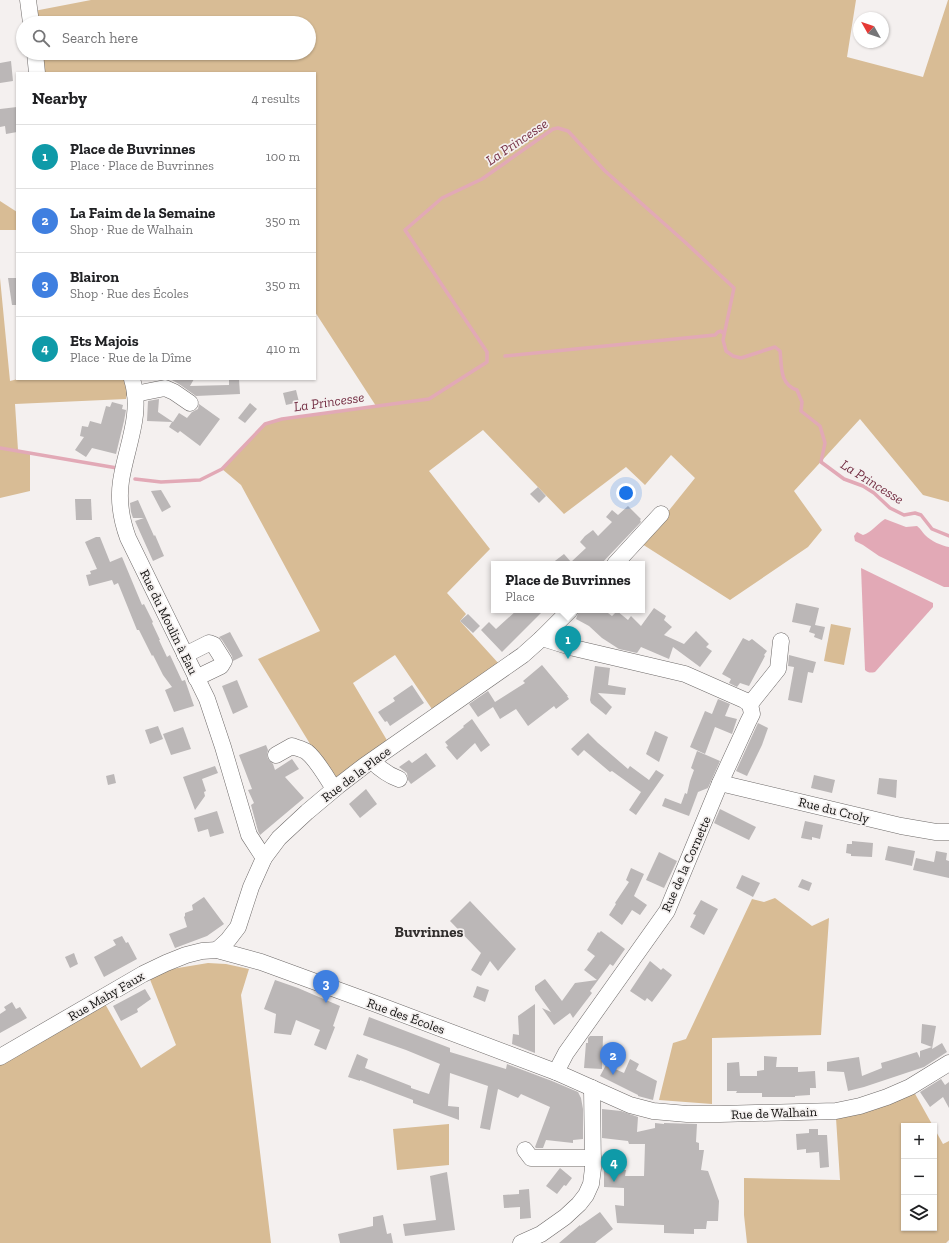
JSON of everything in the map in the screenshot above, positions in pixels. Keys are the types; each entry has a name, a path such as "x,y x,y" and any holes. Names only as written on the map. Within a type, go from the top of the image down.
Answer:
{"street":[{"path":"28,0 30,16"},
{"path":"36,60 37,72"},
{"path":"134,387 165,388 174,392 190,403"},
{"name":"Rue du Moulin à Eau","path":"134,387 136,412 121,481 120,503 122,521 128,538 207,699 249,834 264,858"},
{"path":"618,561 661,514"},
{"name":"Rue de la Place","path":"217,950 228,940 238,927 251,887 264,858 279,838 334,789 372,760 523,655 567,613"},
{"path":"542,638 574,648 685,674 750,704 778,669 781,641"},
{"path":"185,655 209,643 214,645 224,661 221,666 196,678"},
{"name":"Rue de la Cornette","path":"556,1072 573,1043 667,910 720,782 752,714 750,704"},
{"path":"276,755 292,746 300,748 308,753 334,789"},
{"path":"372,760 388,775 399,779"},
{"name":"Rue du Croly","path":"720,782 901,826 936,832 949,832"},
{"name":"Rue des Écoles","path":"217,950 261,962 556,1072 592,1088"},
{"name":"Rue Mahy Faux","path":"0,1057 154,968 186,955 202,951 217,950"},
{"name":"Rue de Walhain","path":"592,1088 630,1105 653,1111 687,1114 836,1111 860,1106 887,1097 910,1087 949,1063"},
{"path":"520,1243 541,1234 565,1217 586,1195 591,1184 593,1168 592,1088"},
{"path":"525,1150 531,1158 593,1158"}],"shaded area":[{"path":"91,0 856,0 847,57 923,77 949,0 949,502 923,495 860,419 794,491 822,530 808,547 730,600 642,544 695,478 671,455 645,485 626,467 564,514 483,430 429,471 490,549 447,593 466,614 460,621 500,665 434,712 395,655 353,683 388,742 334,783 258,659 320,631 241,485 222,469 265,424 282,419 376,406 316,314 316,72 42,72 40,60 316,60 316,16 35,16 34,11"},
{"path":"0,201 16,211 16,230 0,230"},
{"path":"0,278 10,381 16,380 126,380 128,388 126,399 15,404 18,450 30,453 30,491 0,498"},
{"path":"885,519 906,527 917,526 930,539 949,547 949,587 944,587 879,556 855,541 854,536 857,532 863,535 866,534"},
{"path":"861,568 933,603 933,607 875,672 872,673 865,670"},
{"path":"831,624 851,628 844,665 824,661"},
{"path":"775,898 812,926 829,918 821,1035 712,1038 712,1104 659,1100 673,1043 686,1039 752,899 764,902"},
{"path":"208,963 226,964 249,969 241,995 271,1243 0,1243 0,1064 104,1002 141,1068 176,1045 149,977 172,969"},
{"path":"914,1092 931,1123 901,1123 901,1231 937,1231 937,1133 943,1144 949,1141 949,1240 946,1243 747,1243 744,1215 744,1178 840,1180 836,1118"},
{"path":"449,1124 449,1165 397,1170 393,1129"}],"building":[{"path":"11,61 13,81 0,83 0,63"},
{"path":"16,107 16,132 6,134 5,126 0,127 0,109"},
{"path":"8,278 16,278 16,305 12,305"},
{"path":"172,380 193,380 190,386 229,385 229,380 239,380 240,394 196,396"},
{"path":"296,390 299,402 286,405 283,393"},
{"path":"159,399 158,412 173,422 179,413 187,418 192,412 198,409 199,404 220,419 200,446 180,431 178,433 169,427 172,422 147,421 148,401"},
{"path":"112,402 123,405 122,409 126,410 116,454 92,448 86,457 75,450 84,437 80,436 82,426 88,427 90,421 101,424 106,406 110,407"},
{"path":"250,403 257,409 245,423 238,418"},
{"path":"538,487 546,496 539,503 530,494"},
{"path":"161,490 171,507 162,512 151,491"},
{"path":"75,499 91,499 92,520 76,520"},
{"path":"138,500 164,556 153,561 135,521 144,518 133,518 131,512 130,503"},
{"path":"628,506 641,519 641,522 604,561 572,561 586,548 580,542 585,536 593,530 598,536 612,522 606,517 612,510 618,515"},
{"path":"96,537 100,537 110,562 122,557 142,605 144,604 153,622 152,623 167,657 170,655 182,681 185,680 194,706 174,712 165,690 172,687 163,675 153,655 152,656 139,630 137,630 118,583 114,585 112,580 89,586 86,575 91,574 90,571 97,569 85,542"},
{"path":"564,554 570,561 555,561"},
{"path":"796,603 819,608 815,625 825,627 822,640 814,637 815,634 809,632 811,626 792,622"},
{"path":"654,608 666,616 664,620 672,627 664,635 684,644 696,631 709,644 706,647 712,651 700,667 673,647 669,659 641,647 637,653 619,649 602,638 589,626 576,619 578,613 608,613 612,616 615,613 619,613 628,620 631,616 641,626"},
{"path":"514,613 541,613 502,652 481,630 489,622 496,629"},
{"path":"468,614 480,626 473,633 460,621"},
{"path":"230,632 243,656 233,661 232,656 219,637"},
{"path":"743,638 749,641 752,639 767,651 749,686 740,683 737,687 729,683 731,679 722,674"},
{"path":"789,655 816,662 813,673 808,672 802,703 788,700 794,667 788,666"},
{"path":"542,665 569,699 556,709 554,706 528,726 516,709 500,719 493,707 478,717 469,704 488,691 495,702 525,683 523,681"},
{"path":"595,666 610,668 608,685 626,688 625,695 598,693 612,707 606,715 591,703 590,700"},
{"path":"237,680 248,707 233,714 222,686"},
{"path":"412,685 424,703 390,726 378,712 395,701 393,698"},
{"path":"718,699 730,704 725,716 737,719 732,734 715,727 705,754 690,747 705,711 712,714"},
{"path":"472,719 490,745 481,752 475,743 457,760 446,747 448,746 445,742"},
{"path":"758,723 768,728 762,745 747,776 736,771"},
{"path":"158,726 163,739 150,744 145,730"},
{"path":"183,727 191,749 171,755 163,734"},
{"path":"655,731 668,737 659,762 646,754"},
{"path":"588,733 628,769 630,766 649,780 656,770 664,775 636,815 629,810 641,792 612,771 610,772 584,750 578,756 571,749"},
{"path":"266,745 268,750 268,759 273,764 275,770 292,759 299,769 285,777 304,798 260,835 251,805 254,803 248,790 252,789 239,755"},
{"path":"697,751 720,761 708,788 698,792 689,816 662,806 665,798 681,804 685,793 687,794 694,770 691,768"},
{"path":"426,753 436,766 411,784 408,780 407,773 399,767 409,760 412,763"},
{"path":"215,766 218,773 202,779 206,791 204,792 205,796 195,810 183,777"},
{"path":"114,774 116,783 108,785 106,776"},
{"path":"814,775 835,780 832,793 811,788"},
{"path":"879,778 897,780 896,798 877,794"},
{"path":"366,789 377,804 360,818 349,804"},
{"path":"720,809 756,827 749,840 714,823"},
{"path":"217,811 224,833 210,837 208,829 198,832 194,818"},
{"path":"805,821 823,825 820,839 812,837 812,840 801,838"},
{"path":"852,841 873,843 872,857 851,856 851,854 846,853 847,844 852,844"},
{"path":"888,846 915,851 912,866 885,860"},
{"path":"936,851 947,853 946,860 949,861 949,878 913,870 916,858 934,862"},
{"path":"659,852 677,861 664,888 646,880"},
{"path":"631,868 644,874 634,896 647,905 640,915 632,910 622,925 609,915 629,882 626,880"},
{"path":"742,875 760,883 753,897 736,888"},
{"path":"802,879 812,883 809,891 798,887"},
{"path":"204,897 224,924 207,936 175,948 169,934 187,927 184,917 185,913 193,910 192,905"},
{"path":"701,900 718,909 704,935 690,927 696,915 693,914"},
{"path":"470,901 516,949 498,971 490,961 481,976 471,970 481,953 450,921"},
{"path":"601,931 625,949 613,966 610,964 590,991 592,993 573,1018 570,1013 554,1025 542,1008 551,1012 535,990 535,986 545,979 562,1001 575,983 597,980 584,970 595,956 587,950 598,932 599,933"},
{"path":"122,936 126,943 128,942 137,959 104,977 94,957 116,945 113,940"},
{"path":"74,953 78,964 70,968 65,957"},
{"path":"650,961 661,970 663,968 672,975 652,1002 647,998 645,1001 630,991"},
{"path":"275,980 340,1006 333,1026 335,1027 326,1050 314,1045 320,1030 296,1020 291,1035 274,1033 276,1014 264,1009"},
{"path":"477,986 489,990 485,1002 473,997"},
{"path":"145,989 151,999 137,1009 138,1012 121,1021 113,1006"},
{"path":"12,1002 16,1009 20,1007 27,1018 0,1033 0,1014 6,1010 4,1007"},
{"path":"535,1004 535,1053 512,1044 513,1034 519,1035 518,1016"},
{"path":"369,1017 450,1048 450,1052 506,1069 507,1064 578,1092 583,1109 583,1139 573,1140 573,1143 546,1140 543,1148 536,1148 535,1147 550,1107 521,1094 518,1098 498,1089 490,1130 480,1128 488,1086 450,1073 448,1106 459,1107 459,1120 413,1103 413,1100 348,1077 357,1054 368,1059 365,1068 411,1086 411,1088 429,1094 440,1064 363,1035"},
{"path":"922,1024 936,1026 932,1049 942,1043 947,1052 924,1067 848,1091 844,1072 827,1071 827,1062 859,1057 862,1076 882,1068 881,1063 917,1052 920,1058 920,1051 932,1047 921,1043"},
{"path":"590,1036 603,1036 602,1069 584,1068 586,1043 588,1043 588,1038"},
{"path":"764,1056 777,1057 776,1067 798,1067 798,1072 815,1071 816,1088 810,1088 810,1095 795,1097 762,1097 762,1093 736,1093 737,1091 727,1091 727,1063 739,1062 740,1076 757,1076 757,1071 764,1070"},
{"path":"630,1059 639,1064 636,1070 657,1081 653,1100 638,1096 600,1076 606,1065 624,1073"},
{"path":"941,1079 945,1085 949,1082 949,1108 943,1097 930,1107 920,1092"},
{"path":"602,1109 621,1111 638,1117 637,1132 655,1128 655,1123 697,1124 696,1142 699,1143 699,1150 704,1150 701,1170 708,1171 719,1201 718,1221 707,1221 706,1229 694,1229 694,1234 664,1233 664,1225 617,1223 615,1205 624,1206 624,1188 604,1187 604,1169 626,1170 625,1176 644,1176 645,1144 629,1144 628,1141 602,1138"},
{"path":"809,1129 818,1129 818,1135 827,1135 829,1167 820,1168 819,1152 806,1153 806,1149 797,1150 796,1134 809,1133"},
{"path":"560,1168 572,1178 557,1194 546,1186"},
{"path":"447,1172 455,1230 405,1236 403,1224 436,1220 430,1176"},
{"path":"529,1189 531,1218 520,1219 520,1207 504,1208 503,1195 519,1194 519,1190"},
{"path":"600,1212 613,1229 595,1243 559,1243 580,1225"},
{"path":"383,1215 387,1234 391,1233 393,1243 340,1243 338,1234 373,1226 373,1217"}],"waterway":[{"name":"La Princesse","path":"135,479 161,482 200,480 222,469 265,424 282,419 429,399 487,362 487,352 405,230 442,198 482,179 553,129 558,128 568,131 605,171 734,288 723,340 726,351 733,356 741,358 775,347 780,351 782,374 787,383 797,390 802,402 801,411 820,426 825,443 821,462 844,479 863,486 874,493 890,508 904,515 915,513 921,515 932,529 949,536"},
{"path":"505,356 715,335 721,331 724,334"},
{"name":"La Princesse","path":"0,448 117,468"}],"place":[{"name":"Place de Buvrinnes","path":"568,659"},
{"name":"Blairon","path":"326,1003"},
{"name":"La Faim de la Semaine","path":"613,1075"},
{"name":"Ets Majois","path":"614,1182"}],"district":[{"name":"Buvrinnes","path":"429,932"}]}
